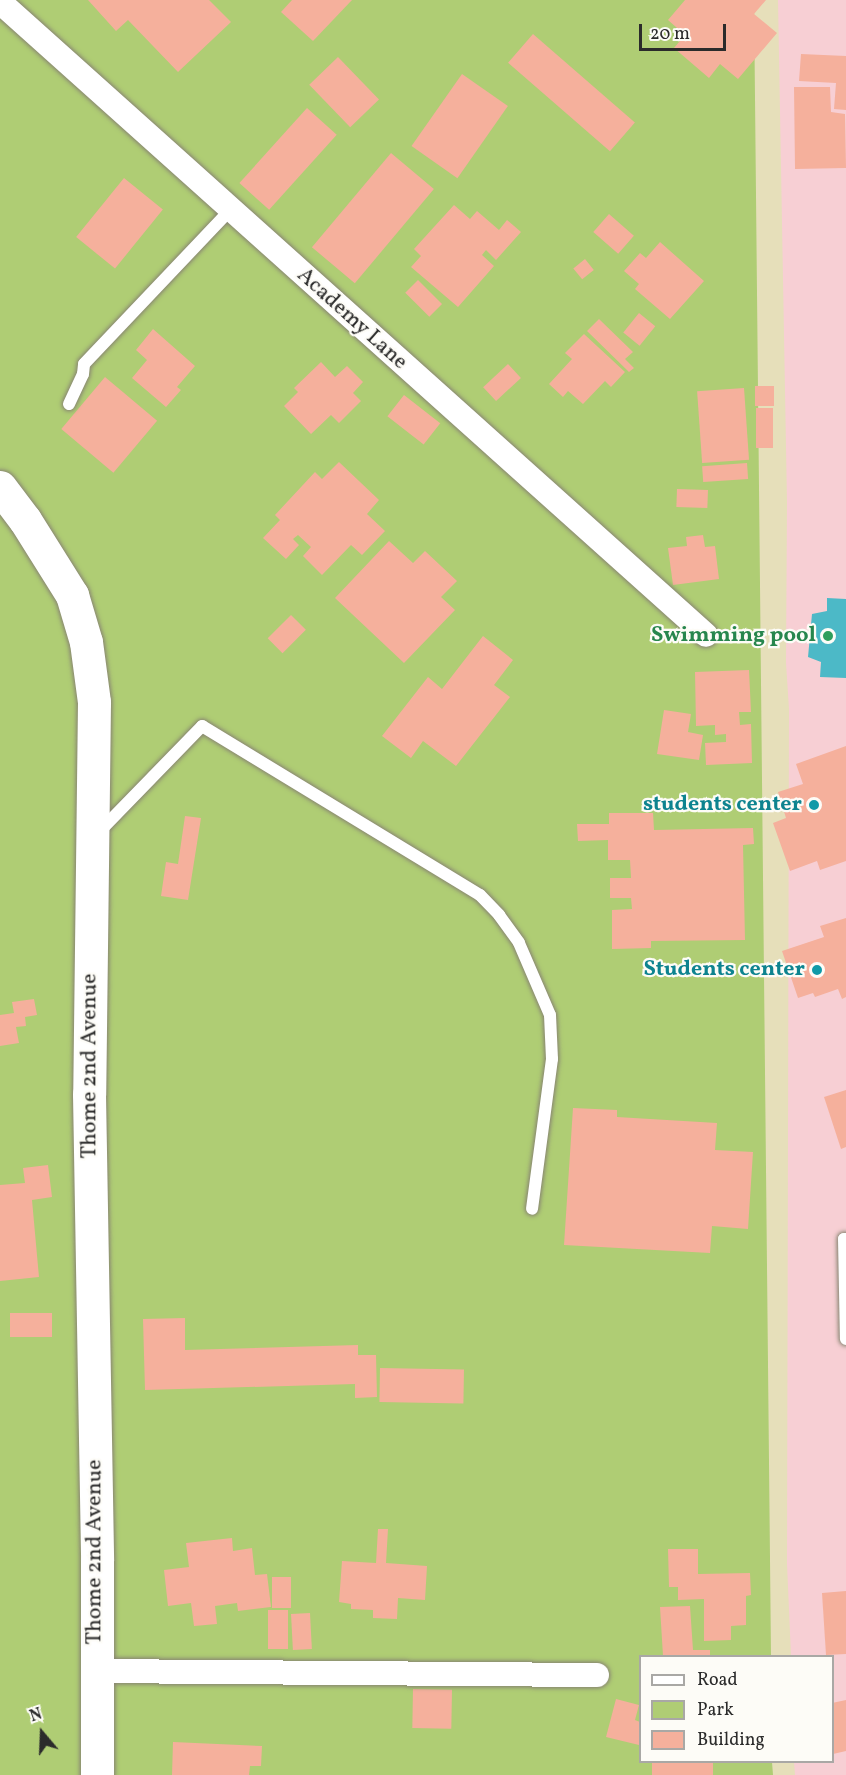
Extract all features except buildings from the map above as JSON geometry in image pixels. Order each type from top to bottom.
[{"type":"street","name":"Academy Lane","points":[[0,2],[705,635]]},
{"type":"street","name":"Thome 2nd Avenue","points":[[0,487],[64,581],[81,620],[94,702],[88,1094],[97,1560],[95,1671],[97,1775]]},
{"type":"street","name":"Thome 2nd Avenue","points":[[95,1671],[597,1675]]},
{"type":"lane","points":[[69,404],[83,374],[84,364],[230,210]]},
{"type":"lane","points":[[92,839],[202,726],[480,895],[499,915],[519,944],[550,1015],[552,1059],[532,1209]]},
{"type":"lane","points":[[846,1239],[844,1239],[846,1340]]},
{"type":"shaded area","points":[[778,0],[846,0],[846,1775],[795,1775],[794,1763],[834,1763],[834,1655],[791,1655],[787,1564],[789,709],[786,663],[787,502]]},
{"type":"green space","points":[[0,0],[754,0],[771,1655],[639,1655],[639,1763],[772,1763],[773,1775],[0,1775]]},
{"type":"water","name":"Swimming pool","points":[[827,598],[846,599],[846,678],[820,677],[821,662],[808,657],[812,614],[827,611]]},
{"type":"place","name":"Swimming pool","points":[[828,636]]},
{"type":"place","name":"students center","points":[[814,805]]},
{"type":"place","name":"Students center","points":[[817,970]]}]
